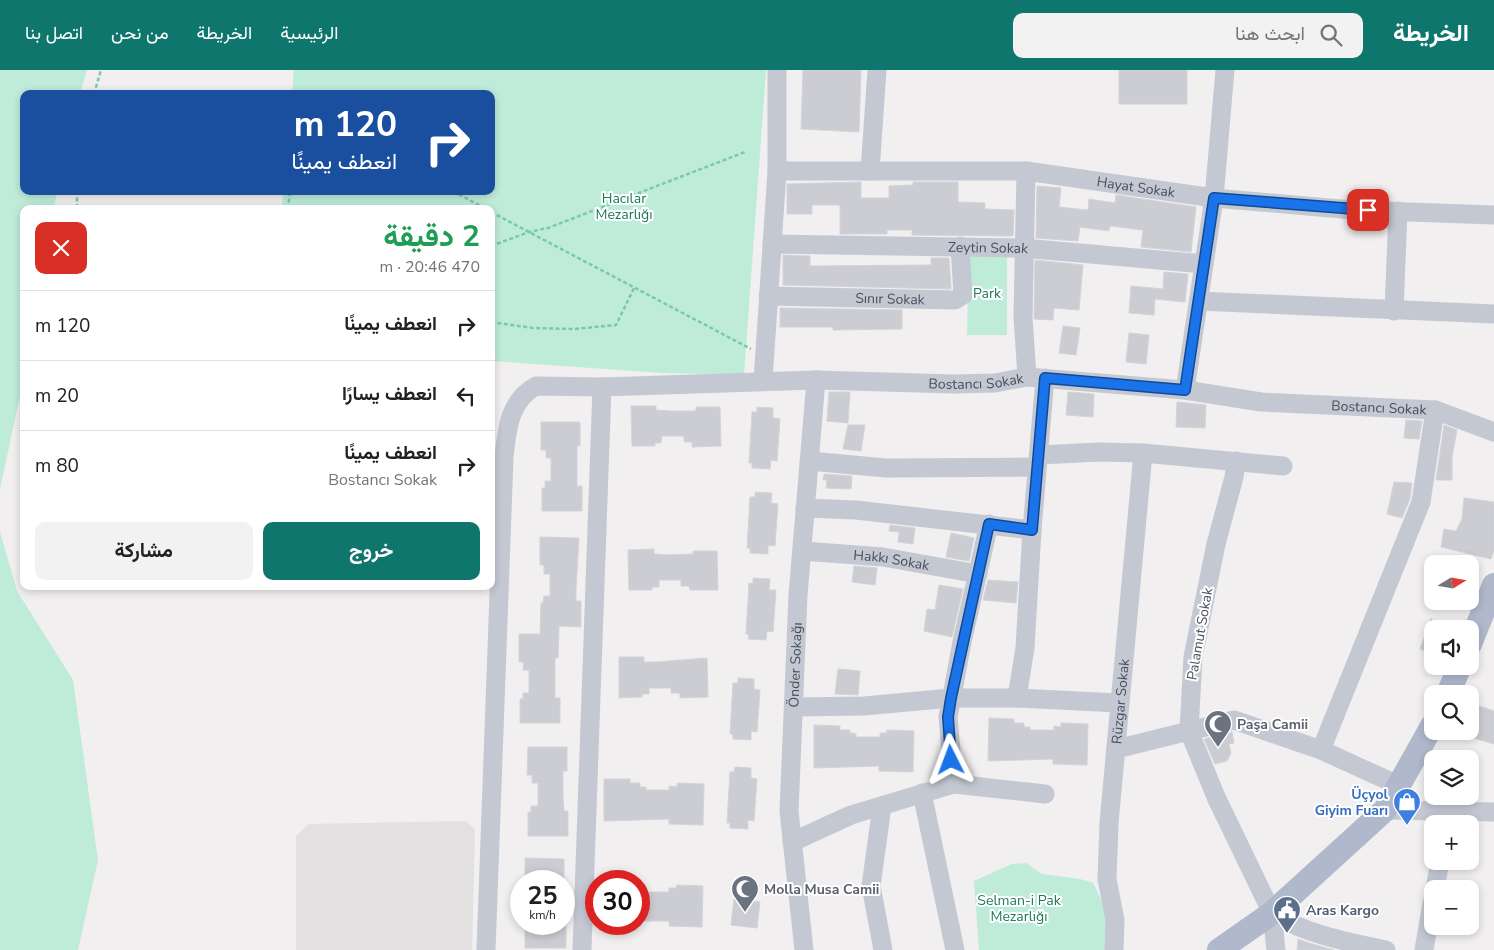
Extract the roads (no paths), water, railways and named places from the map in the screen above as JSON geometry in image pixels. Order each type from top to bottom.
[{"type":"main road","points":[[1479,622],[1494,585]]},
{"type":"main road","points":[[1219,950],[1272,913],[1385,810],[1424,740]]},
{"type":"street","points":[[763,381],[777,171],[777,70]]},
{"type":"street","points":[[870,171],[877,70]]},
{"type":"street","points":[[1185,390],[1214,198],[1224,70]]},
{"type":"street","name":"Hayat Sokak","points":[[777,171],[1026,171],[1214,198],[1398,212],[1494,215]]},
{"type":"street","points":[[1017,698],[1025,648],[1038,461],[1036,378],[1023,317],[1026,171]]},
{"type":"street","points":[[1394,311],[1398,212]]},
{"type":"street","name":"Zeytin Sokak","points":[[772,244],[1023,248],[1204,264]]},
{"type":"street","name":"Sınır Sokak","points":[[768,296],[955,300],[963,295],[960,246]]},
{"type":"street","points":[[1199,301],[1494,314]]},
{"type":"street","name":"Bostancı Sokak","points":[[486,950],[507,433],[514,407],[526,392],[536,386],[602,387],[816,380],[953,384],[995,383],[1036,378],[1185,390],[1261,402],[1435,410],[1494,432]]},
{"type":"street","name":"Önder Sokağı","points":[[804,950],[789,811],[798,594],[816,380]]},
{"type":"street","points":[[582,950],[602,387]]},
{"type":"street","points":[[1321,750],[1422,502],[1435,410]]},
{"type":"street","points":[[810,461],[886,468],[1038,461],[1098,452],[1143,453],[1283,466]]},
{"type":"street","name":"Rüzgar Sokak","points":[[1114,950],[1115,920],[1107,879],[1119,703],[1143,453]]},
{"type":"street","name":"Palamut Sokak","points":[[1236,461],[1234,477],[1216,544],[1193,657],[1189,731],[1216,797],[1272,913],[1276,950]]},
{"type":"street","points":[[806,508],[856,510],[1032,530]]},
{"type":"street","points":[[954,784],[948,717],[962,642],[989,524]]},
{"type":"street","name":"Hakkı Sokak","points":[[803,551],[882,558],[978,574]]},
{"type":"street","points":[[794,707],[864,706],[951,698],[1017,698],[1119,703]]},
{"type":"street","points":[[1116,749],[1234,720],[1321,750],[1398,785]]},
{"type":"street","points":[[792,842],[851,815],[954,784],[1044,794]]},
{"type":"street","points":[[922,793],[955,950]]},
{"type":"street","points":[[882,806],[871,886],[883,950]]},
{"type":"street","points":[[1385,810],[1424,815]]},
{"type":"street","points":[[1471,815],[1494,812]]},
{"type":"street","points":[[1272,913],[1290,924],[1346,946],[1386,950]]},
{"type":"street","points":[[1424,950],[1426,935]]},
{"type":"place","name":"Paşa Camii","points":[[1218,748]]},
{"type":"place","name":"Üçyol Giyim Fuarı","points":[[1407,826]]},
{"type":"place","name":"Molla Musa Camii","points":[[745,913]]},
{"type":"place","name":"Aras Kargo","points":[[1287,934]]},
{"type":"park label","name":"Hacılar Mezarlığı","points":[[624,206]]},
{"type":"park label","name":"Park","points":[[987,293]]},
{"type":"park label","name":"Selman-i Pak Mezarlığı","points":[[1019,908]]}]
